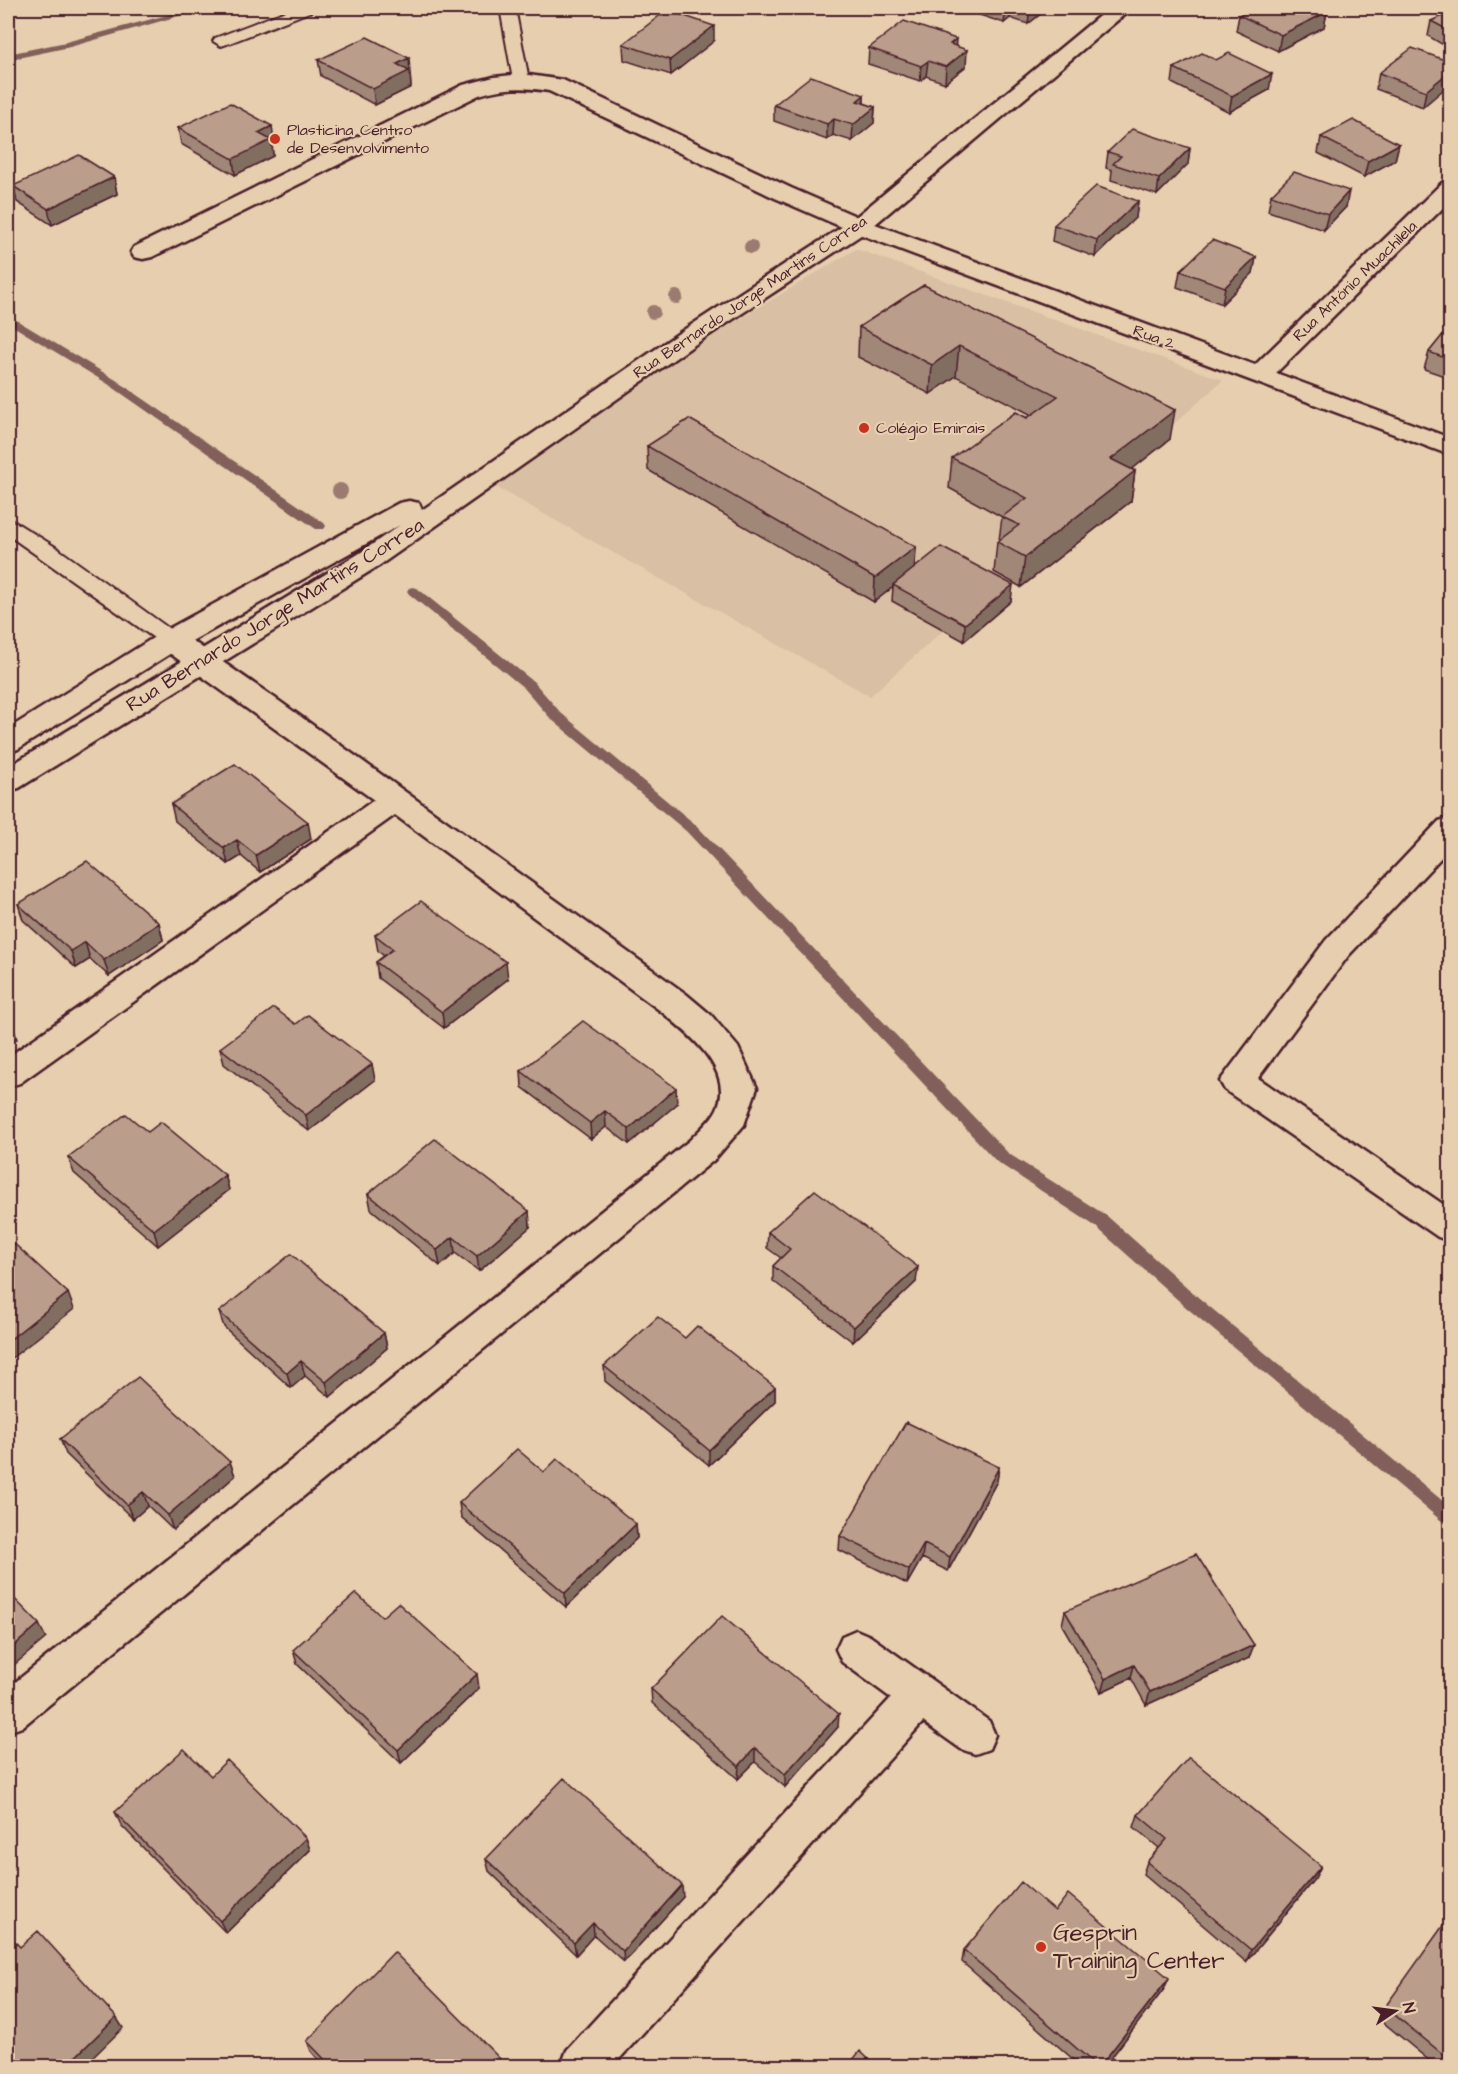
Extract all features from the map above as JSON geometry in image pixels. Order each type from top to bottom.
[{"type":"street","name":"Rua Bernardo Jorge Martins Correa","points":[[8,781],[370,560],[688,338],[859,226],[1121,8]]},
{"type":"street","name":"Rua 2","points":[[143,252],[471,90],[499,81],[520,80],[555,84],[783,193],[859,226],[1450,447]]},
{"type":"street","name":"Rua António Muachilela","points":[[1259,375],[1450,188]]},
{"type":"street","name":"Rua Bernardo Jorge Martins Correa","points":[[8,742],[171,640],[446,488],[538,441]]},
{"type":"street","points":[[8,1713],[702,1150],[732,1116],[740,1088],[726,1056],[699,1024],[674,1003],[269,708],[171,640]]},
{"type":"street","points":[[8,1074],[394,801]]},
{"type":"street","points":[[1450,829],[1337,948],[1237,1082],[1450,1227]]},
{"type":"street","points":[[856,1649],[975,1735]]},
{"type":"street","points":[[583,2067],[920,1696]]},
{"type":"lane","points":[[221,41],[307,8]]},
{"type":"lane","points":[[507,8],[520,80]]},
{"type":"lane","points":[[8,526],[50,553],[171,640]]},
{"type":"shaded area","name":"Colégio Emirais","points":[[856,249],[1223,380],[870,696],[478,477]]},
{"type":"building","points":[[1254,8],[1318,8],[1327,12],[1281,35],[1239,15]]},
{"type":"building","points":[[667,10],[714,26],[670,60],[623,44]]},
{"type":"building","points":[[1450,13],[1450,31],[1431,21]]},
{"type":"building","points":[[904,21],[956,39],[950,44],[967,50],[946,67],[928,61],[921,66],[869,48]]},
{"type":"building","points":[[367,37],[409,58],[397,64],[409,71],[373,89],[318,60]]},
{"type":"building","points":[[1412,48],[1450,62],[1450,71],[1426,91],[1379,73]]},
{"type":"building","points":[[1202,53],[1216,60],[1229,53],[1272,74],[1232,96],[1174,68]]},
{"type":"building","points":[[811,76],[864,95],[857,101],[875,107],[853,125],[834,119],[827,124],[774,105]]},
{"type":"building","points":[[230,103],[272,126],[258,133],[271,140],[233,159],[178,128]]},
{"type":"building","points":[[1353,120],[1399,144],[1368,161],[1321,137]]},
{"type":"building","points":[[1132,129],[1190,148],[1159,179],[1113,164],[1121,156],[1108,152]]},
{"type":"building","points":[[79,155],[114,177],[48,209],[13,186]]},
{"type":"building","points":[[1294,172],[1349,191],[1328,214],[1271,195]]},
{"type":"building","points":[[1096,186],[1138,201],[1097,240],[1054,225]]},
{"type":"building","points":[[1212,240],[1256,257],[1225,287],[1180,271]]},
{"type":"building","points":[[924,285],[1175,410],[1111,459],[1135,471],[1025,557],[997,542],[1019,525],[1002,517],[1027,498],[952,458],[1016,412],[1027,418],[1058,396],[959,346],[932,365],[859,327]]},
{"type":"building","points":[[1450,326],[1450,360],[1429,352]]},
{"type":"building","points":[[689,419],[916,547],[875,578],[647,446]]},
{"type":"building","points":[[941,547],[1013,585],[965,624],[893,585]]},
{"type":"building","points":[[235,764],[308,822],[256,855],[237,840],[224,848],[171,804]]},
{"type":"building","points":[[87,861],[159,923],[104,960],[85,942],[71,951],[18,904]]},
{"type":"building","points":[[421,901],[506,962],[442,1012],[376,962],[393,949],[375,935]]},
{"type":"building","points":[[274,1008],[296,1024],[308,1015],[372,1064],[306,1115],[220,1048]]},
{"type":"building","points":[[583,1021],[676,1088],[629,1129],[605,1111],[590,1123],[521,1071]]},
{"type":"building","points":[[126,1114],[148,1132],[161,1122],[225,1175],[154,1230],[68,1157]]},
{"type":"building","points":[[435,1139],[529,1211],[477,1256],[453,1237],[437,1250],[368,1194]]},
{"type":"building","points":[[815,1190],[918,1267],[854,1327],[773,1266],[790,1249],[768,1232]]},
{"type":"building","points":[[8,1238],[68,1293],[8,1341]]},
{"type":"building","points":[[291,1254],[384,1333],[326,1382],[301,1361],[287,1373],[219,1312]]},
{"type":"building","points":[[658,1317],[685,1338],[697,1326],[775,1387],[709,1450],[604,1366]]},
{"type":"building","points":[[138,1377],[230,1462],[168,1515],[143,1492],[127,1505],[60,1439]]},
{"type":"building","points":[[906,1422],[999,1467],[950,1557],[924,1544],[909,1570],[840,1536]]},
{"type":"building","points":[[517,1449],[544,1472],[557,1459],[636,1524],[565,1593],[459,1503]]},
{"type":"building","points":[[1196,1554],[1254,1645],[1150,1692],[1134,1665],[1105,1679],[1065,1611]]},
{"type":"building","points":[[8,1592],[39,1624],[8,1651]]},
{"type":"building","points":[[356,1593],[382,1617],[398,1603],[477,1674],[398,1750],[293,1650]]},
{"type":"building","points":[[722,1616],[839,1714],[785,1774],[755,1748],[739,1766],[651,1689]]},
{"type":"building","points":[[184,1749],[211,1776],[227,1760],[306,1838],[220,1921],[115,1812]]},
{"type":"building","points":[[1189,1757],[1321,1866],[1251,1950],[1147,1862],[1167,1839],[1138,1815]]},
{"type":"building","points":[[564,1778],[682,1885],[623,1951],[593,1923],[574,1943],[486,1859]]},
{"type":"building","points":[[1021,1882],[1055,1911],[1068,1894],[1169,1978],[1099,2067],[964,1950]]},
{"type":"building","points":[[1447,1920],[1450,1923],[1450,2060],[1385,2007]]},
{"type":"building","points":[[38,1931],[116,2017],[65,2067],[8,2067],[8,1934],[20,1947]]},
{"type":"building","points":[[394,1952],[508,2067],[332,2067],[307,2041]]},
{"type":"building","points":[[860,2051],[877,2067],[847,2067]]},
{"type":"waterway","points":[[8,57],[67,45],[202,8]]},
{"type":"waterway","points":[[8,318],[112,382],[320,526]]},
{"type":"waterway","points":[[413,591],[529,685],[556,716],[691,828],[1003,1158],[1101,1221],[1193,1303],[1450,1517]]},
{"type":"place","name":"Plasticina Centro de Desenvolvimento","points":[[275,139]]},
{"type":"place","name":"Colégio Emirais","points":[[864,428]]},
{"type":"place","name":"Gesprin Training Center","points":[[1041,1947]]}]
